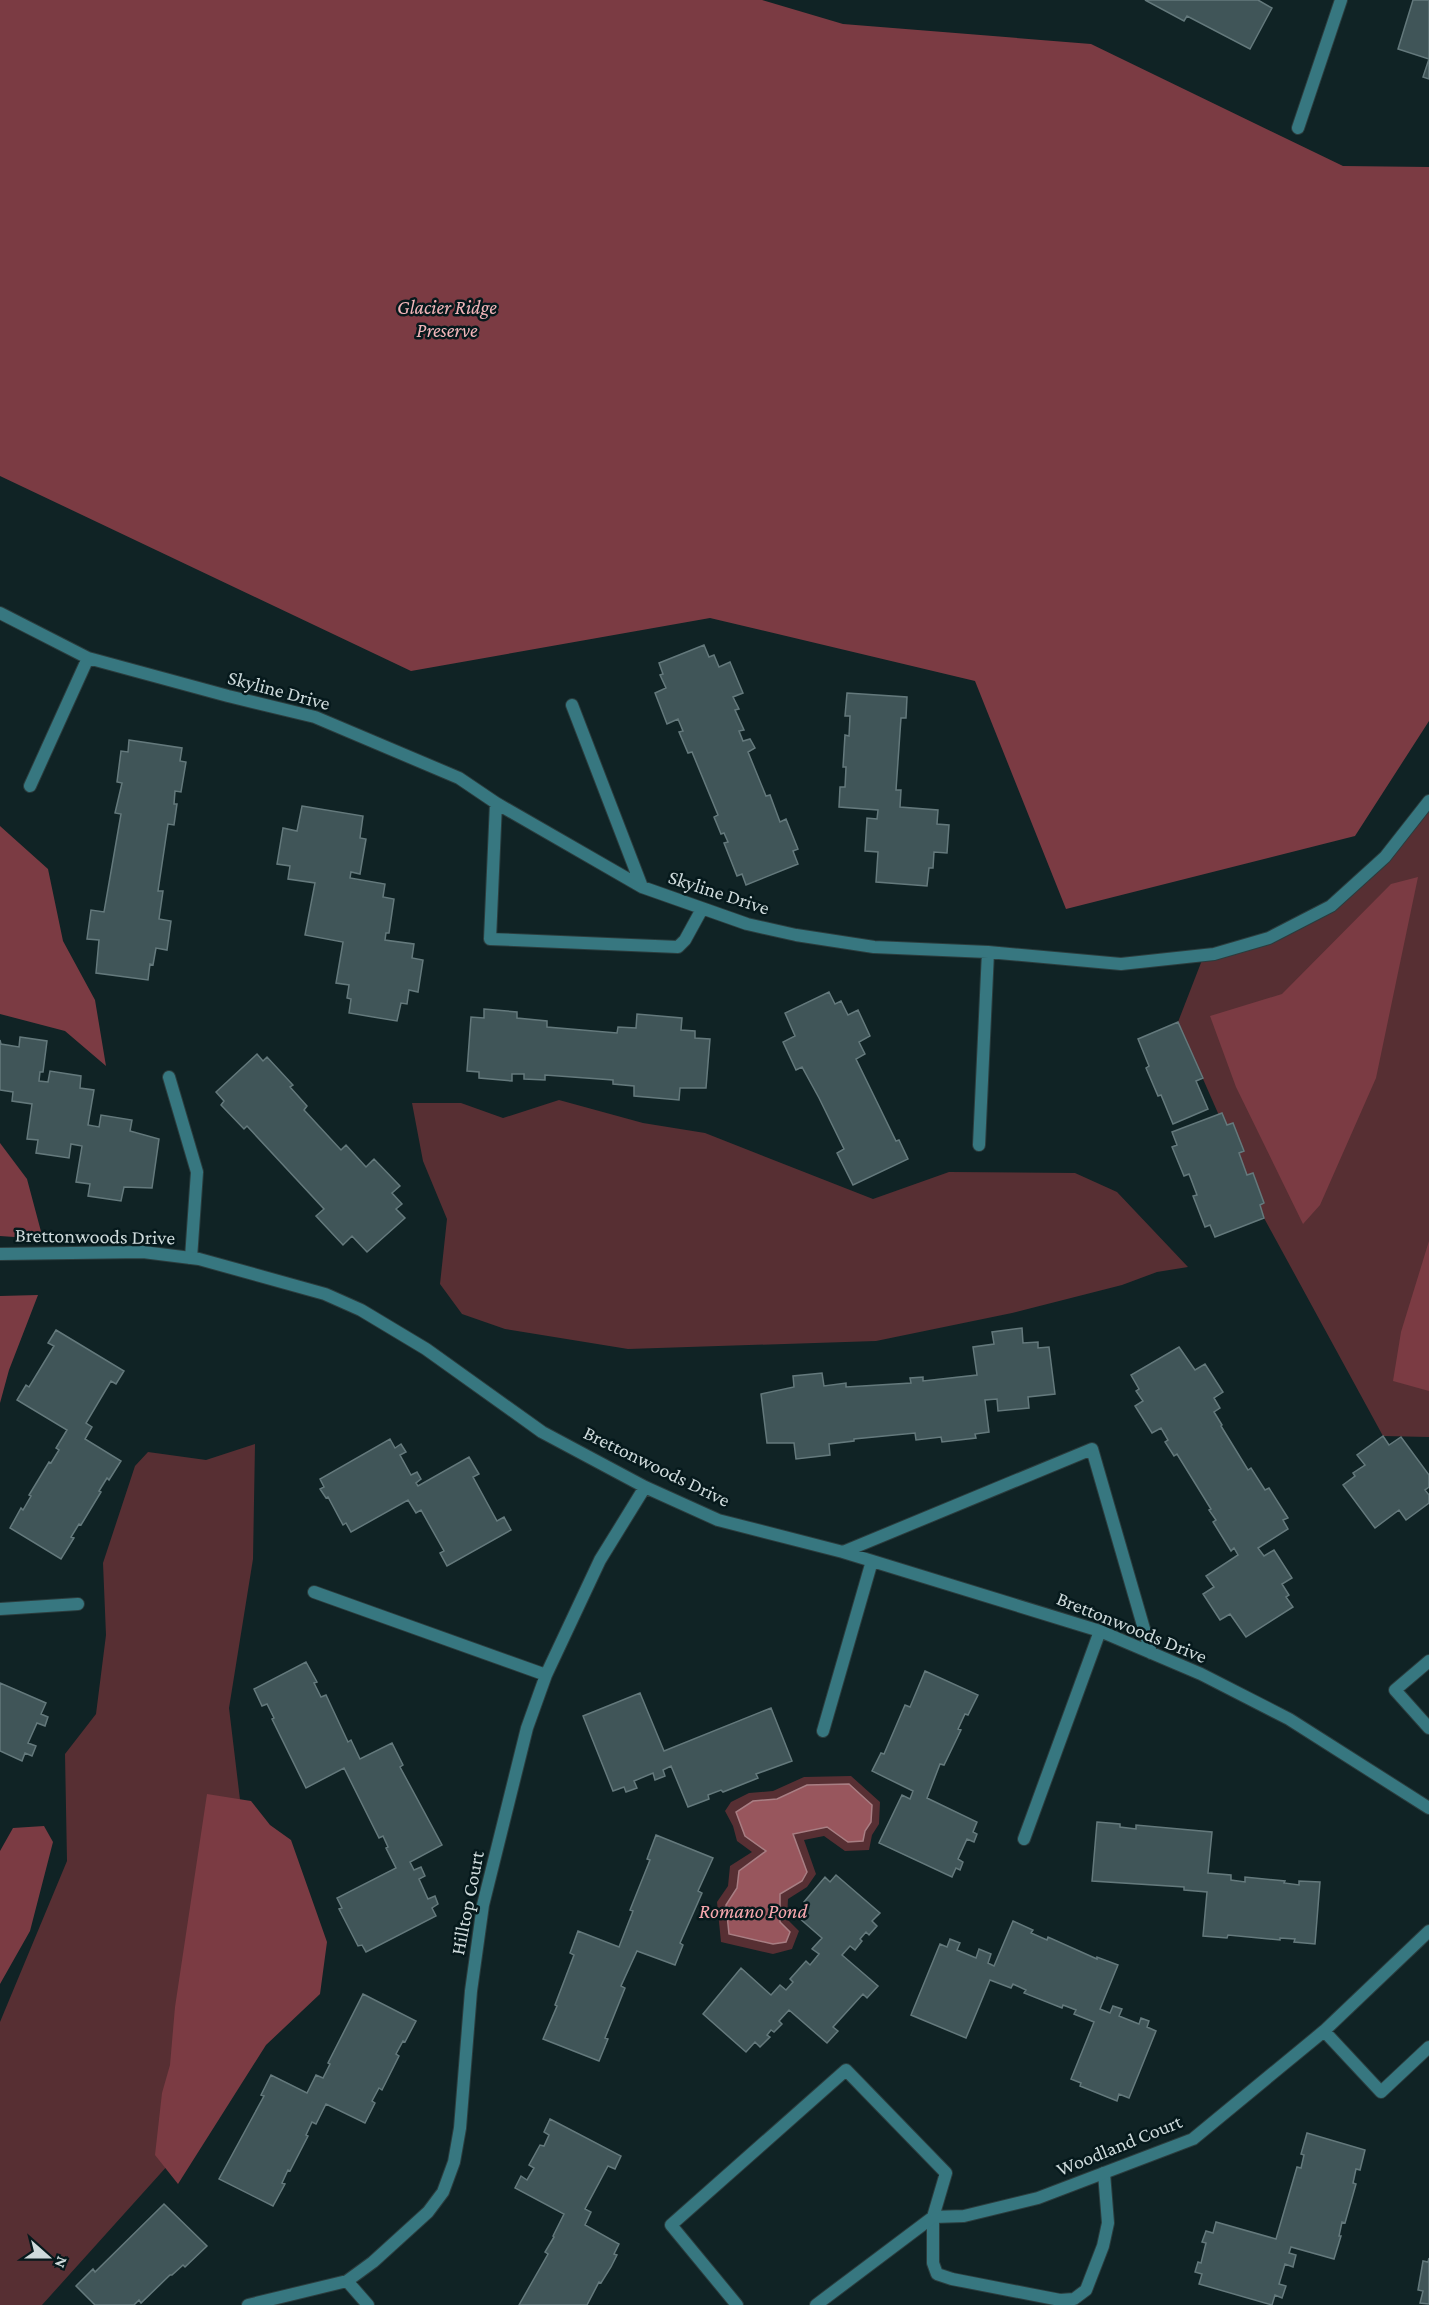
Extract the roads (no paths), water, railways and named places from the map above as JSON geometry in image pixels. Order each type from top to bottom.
[{"type":"street","points":[[1298,128],[1341,0]]},
{"type":"street","name":"Skyline Drive","points":[[0,613],[88,658],[315,717],[459,778],[496,803],[642,887],[747,924],[786,933],[874,947],[988,952],[1121,964],[1214,954],[1269,938],[1331,906],[1385,857],[1429,801]]},
{"type":"street","points":[[30,786],[88,658]]},
{"type":"street","points":[[573,705],[642,887]]},
{"type":"street","points":[[496,803],[490,939],[678,947],[685,940],[702,909]]},
{"type":"street","points":[[979,1145],[988,952]]},
{"type":"street","points":[[169,1077],[197,1172],[191,1258]]},
{"type":"street","name":"Brettonwoods Drive","points":[[0,1254],[143,1252],[191,1258],[325,1294],[361,1310],[426,1349],[542,1432],[645,1487],[717,1520],[843,1552],[1100,1631],[1201,1674],[1289,1719],[1429,1808]]},
{"type":"street","points":[[843,1552],[1092,1449],[1151,1653]]},
{"type":"street","name":"Hilltop Court","points":[[347,2281],[373,2262],[428,2212],[443,2192],[454,2162],[460,2128],[471,1991],[483,1905],[527,1728],[546,1676],[600,1560],[645,1487]]},
{"type":"street","points":[[823,1731],[872,1561]]},
{"type":"street","points":[[314,1592],[546,1676]]},
{"type":"street","points":[[0,1609],[78,1604]]},
{"type":"street","points":[[1024,1839],[1100,1631]]},
{"type":"street","points":[[1429,1661],[1395,1690],[1429,1728]]},
{"type":"street","name":"Woodland Court","points":[[933,2217],[964,2216],[1038,2198],[1193,2139],[1324,2031],[1428,1936]]},
{"type":"street","points":[[1324,2031],[1381,2092],[1429,2047]]},
{"type":"street","points":[[737,2305],[671,2225],[846,2070],[946,2173],[933,2217],[933,2263],[938,2274],[952,2279],[1060,2300],[1074,2299],[1086,2289],[1103,2246],[1107,2223],[1104,2173]]},
{"type":"street","points":[[816,2305],[933,2217]]},
{"type":"street","points":[[248,2305],[347,2281],[368,2305]]},
{"type":"water","name":"Romano Pond","points":[[849,1784],[872,1805],[871,1822],[865,1831],[863,1841],[848,1842],[827,1827],[793,1834],[807,1872],[802,1881],[780,1894],[780,1922],[790,1932],[786,1942],[773,1944],[729,1934],[726,1905],[737,1888],[739,1871],[766,1851],[745,1836],[736,1812],[753,1801],[777,1799],[807,1785]]},
{"type":"park label","name":"Glacier Ridge Preserve","points":[[447,318]]}]
